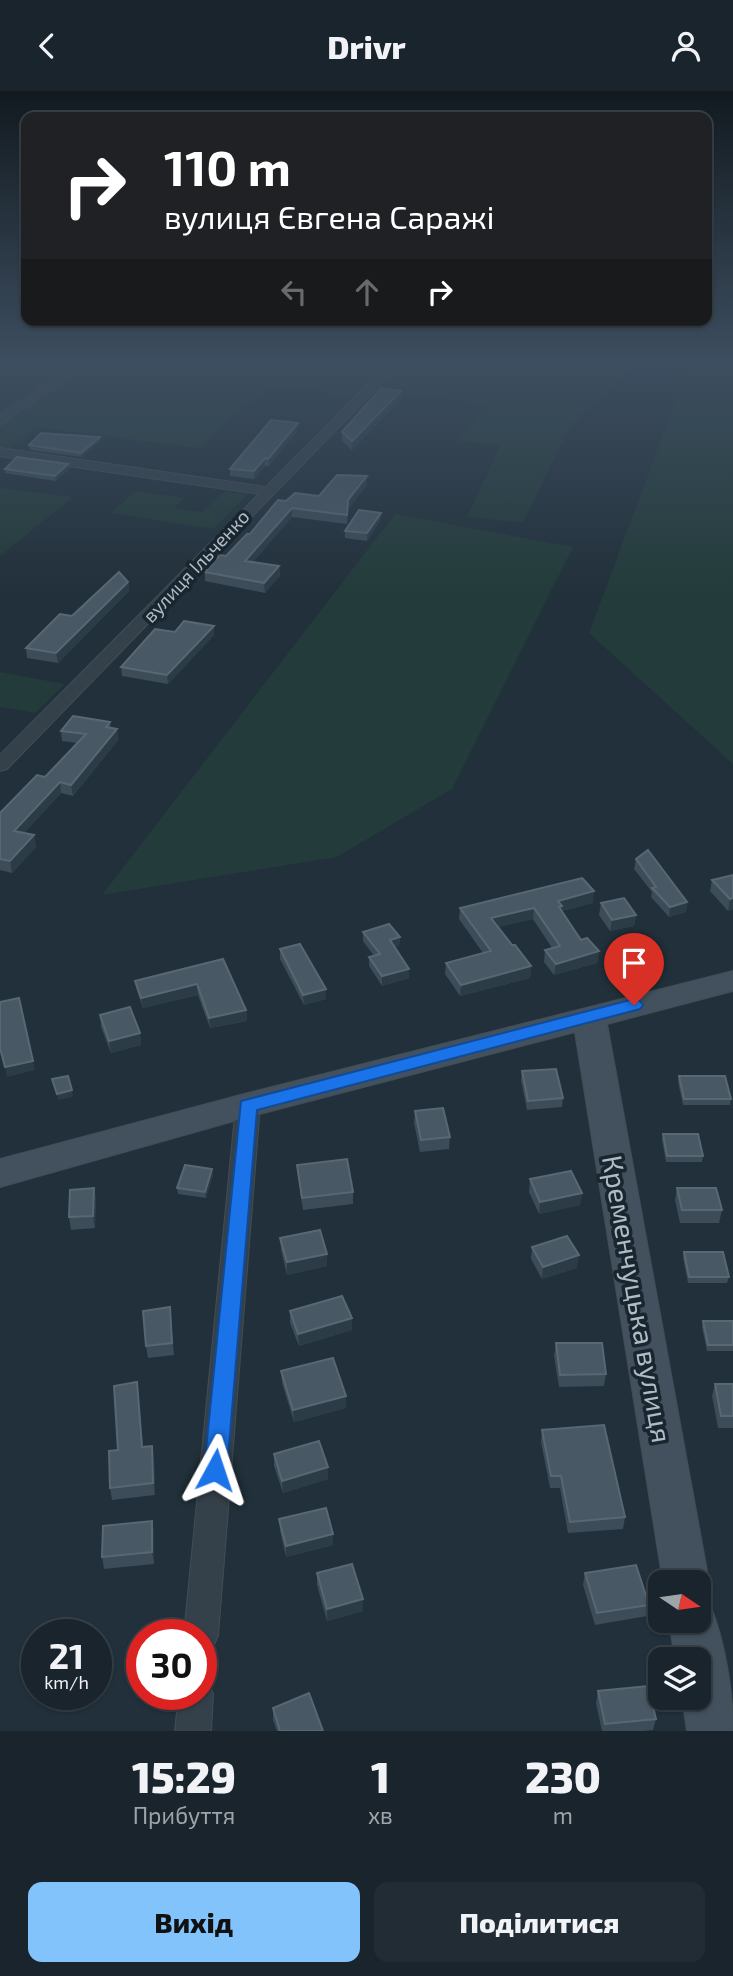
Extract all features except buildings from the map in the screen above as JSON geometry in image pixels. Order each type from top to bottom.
[{"type":"main road","points":[[0,1173],[248,1105],[733,981]]},
{"type":"main road","name":"Кременчуцька вулиця","points":[[589,1016],[684,1570]]},
{"type":"main road","points":[[694,1633],[712,1731]]},
{"type":"street","name":"вулиця Ільченко","points":[[0,765],[162,603],[316,442]]},
{"type":"street","points":[[0,451],[266,491]]},
{"type":"street","points":[[202,1619],[248,1105]]},
{"type":"street","points":[[193,1731],[195,1710]]},
{"type":"green space","points":[[0,442],[19,442],[5,451],[0,450]]},
{"type":"green space","points":[[148,442],[207,442],[200,448]]},
{"type":"green space","points":[[466,442],[562,442],[523,523],[467,517],[500,446]]},
{"type":"green space","points":[[660,442],[733,442],[733,764],[589,633]]},
{"type":"green space","points":[[0,488],[73,497],[0,556]]},
{"type":"green space","points":[[136,491],[184,498],[174,508],[202,512],[225,491],[248,494],[213,529],[111,513]]},
{"type":"green space","points":[[395,514],[573,547],[452,789],[337,857],[102,895]]},
{"type":"green space","points":[[0,672],[65,684],[35,713],[0,707]]},
{"type":"route","points":[[215,1470],[248,1105],[634,1005]]}]
